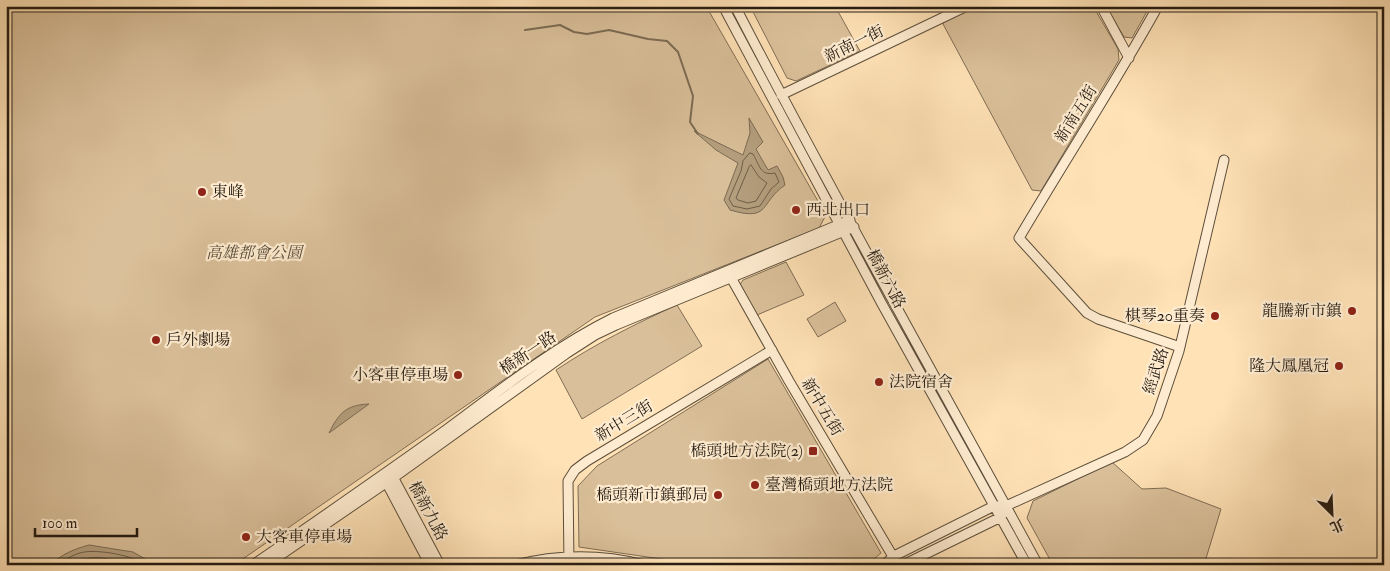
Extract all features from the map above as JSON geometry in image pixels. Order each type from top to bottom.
[{"type":"street","name":"橋新六路","points":[[723,6],[882,304],[1027,565]]},
{"type":"street","name":"橋新六路","points":[[735,6],[781,96],[1038,565]]},
{"type":"street","name":"新南一街","points":[[781,96],[967,6]]},
{"type":"street","points":[[1100,6],[1129,58]]},
{"type":"street","name":"新南五街","points":[[1158,6],[1129,58],[1058,171],[1019,238],[1087,313],[1098,319],[1180,347]]},
{"type":"street","name":"經武路","points":[[884,565],[896,561],[994,506],[1006,506],[1116,456],[1143,440],[1158,416],[1180,347],[1224,160]]},
{"type":"street","name":"橋新一路","points":[[266,565],[388,477],[508,385],[591,329],[613,318],[729,274],[852,224]]},
{"type":"street","name":"新中五街","points":[[729,274],[896,561]]},
{"type":"street","name":"新中三街","points":[[569,560],[568,481],[575,470],[586,460],[772,350]]},
{"type":"street","name":"橋新一路","points":[[253,565],[388,477]]},
{"type":"street","name":"橋新九路","points":[[388,477],[430,565]]},
{"type":"street","name":"橋新九路","points":[[388,477],[440,565]]},
{"type":"street","points":[[903,565],[1001,517],[1006,506]]},
{"type":"street","points":[[515,565],[602,558],[645,565]]},
{"type":"street","points":[[559,565],[569,560],[590,565]]},
{"type":"green space","name":"高雄都會公園","points":[[6,6],[706,6],[826,215],[819,228],[595,317],[234,565],[6,565]]},
{"type":"green space","points":[[750,6],[835,6],[860,51],[796,81],[787,78]]},
{"type":"green space","points":[[973,6],[1093,6],[1118,49],[1119,60],[1041,191],[1032,190],[943,24],[944,20]]},
{"type":"green space","points":[[1106,6],[1150,6],[1132,38],[1124,37]]},
{"type":"green space","points":[[786,262],[804,295],[757,315],[739,286],[743,280]]},
{"type":"green space","points":[[835,302],[846,321],[818,337],[807,319]]},
{"type":"green space","points":[[677,305],[702,346],[582,419],[556,370],[615,335]]},
{"type":"green space","points":[[768,359],[881,553],[867,565],[679,565],[668,560],[579,547],[578,486],[597,466]]},
{"type":"green space","points":[[1112,462],[1142,489],[1166,488],[1221,509],[1204,565],[1053,565],[1027,518],[1033,501]]},
{"type":"water","points":[[749,118],[763,142],[756,149],[768,170],[777,166],[785,185],[763,209],[752,214],[730,210],[724,200],[738,163],[716,150],[694,131],[743,155],[750,133]]},
{"type":"water","points":[[369,404],[329,433],[336,420],[344,411],[354,406]]},
{"type":"water","points":[[89,545],[133,552],[152,563],[151,565],[50,565],[68,552]]},
{"type":"waterway","points":[[525,30],[560,25],[574,32],[587,34],[609,30],[648,39],[667,41],[678,52],[693,96],[690,122],[698,134]]},
{"type":"place","name":"東峰","points":[[202,192]]},
{"type":"place","name":"西北出口","points":[[796,210]]},
{"type":"place","name":"龍騰新市鎮","points":[[1352,311]]},
{"type":"place","name":"棋琴20重奏","points":[[1215,316]]},
{"type":"place","name":"戶外劇場","points":[[156,340]]},
{"type":"place","name":"隆大鳳凰冠","points":[[1339,366]]},
{"type":"place","name":"小客車停車場","points":[[458,375]]},
{"type":"place","name":"法院宿舍","points":[[879,382]]},
{"type":"place","name":"橋頭地方法院(2)","points":[[813,451]]},
{"type":"place","name":"臺灣橋頭地方法院","points":[[755,485]]},
{"type":"place","name":"橋頭新市鎮郵局","points":[[718,495]]},
{"type":"place","name":"大客車停車場","points":[[246,537]]}]
